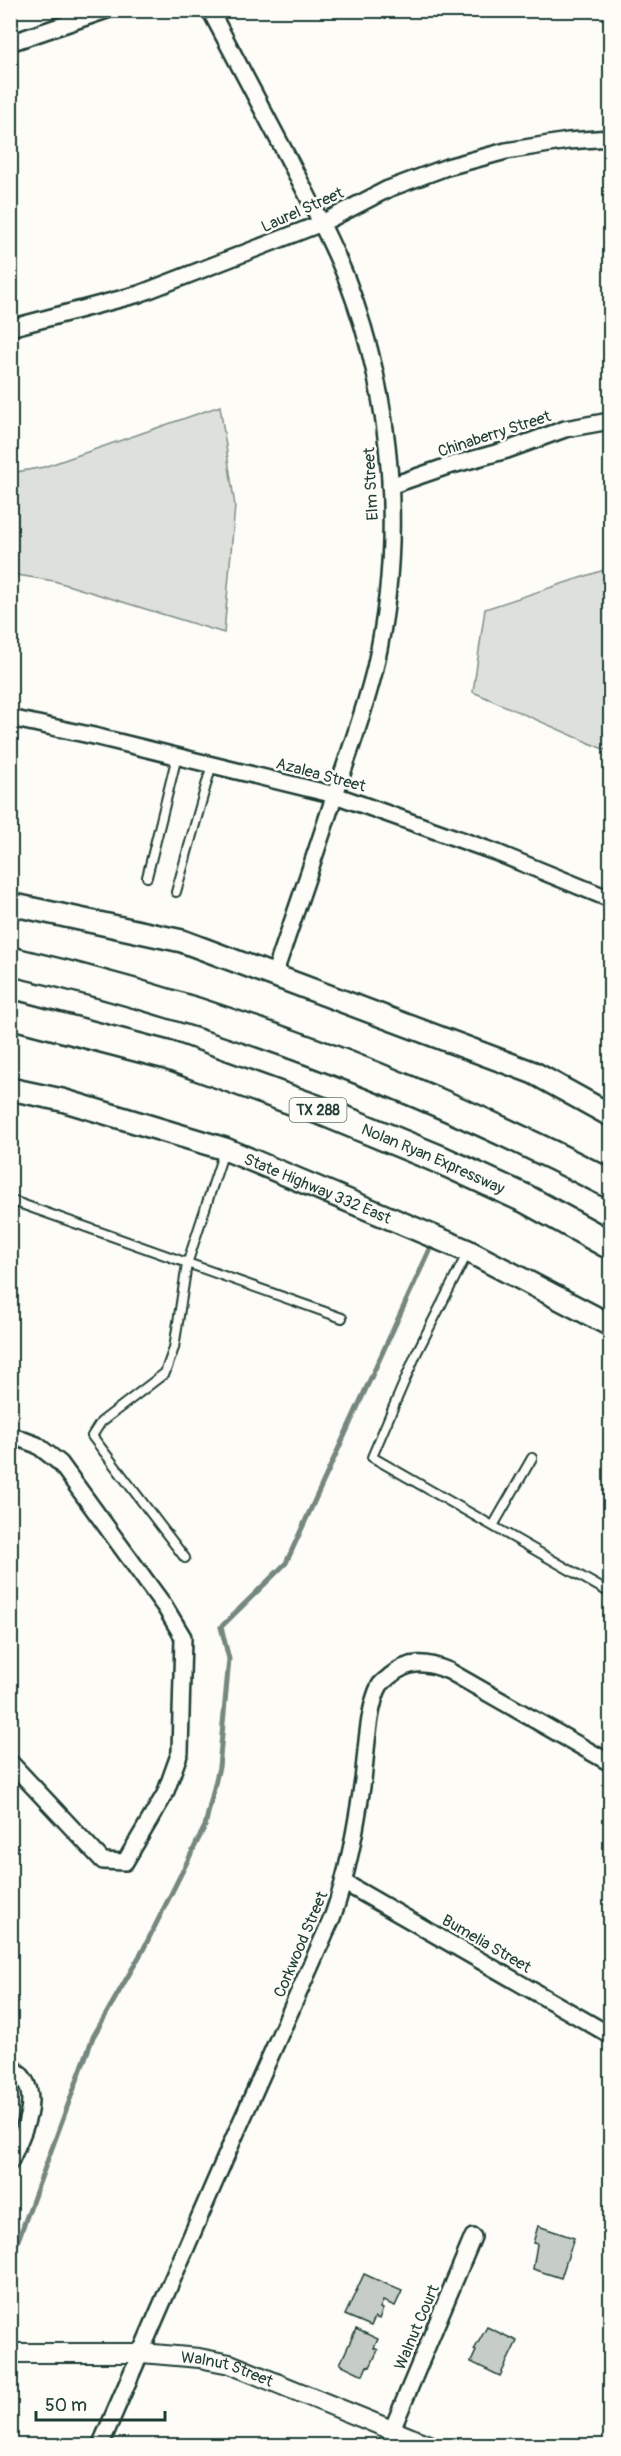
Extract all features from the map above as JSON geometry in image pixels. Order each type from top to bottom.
[{"type":"highway","points":[[10,961],[152,997],[214,1016],[336,1061],[462,1112],[610,1184]]},
{"type":"highway","name":"Nolan Ryan Expressway","points":[[10,1014],[167,1055],[327,1113],[526,1198],[610,1245]]},
{"type":"main road","points":[[10,904],[182,940],[534,1073],[610,1115]]},
{"type":"main road","name":"State Highway 332 East","points":[[10,1089],[62,1100],[225,1149],[468,1251],[610,1325]]},
{"type":"street","points":[[10,43],[107,10]]},
{"type":"street","name":"Elm Street","points":[[210,10],[322,223],[348,284],[367,342],[385,433],[390,486],[390,557],[384,619],[372,680],[274,975]]},
{"type":"street","name":"Laurel Street","points":[[10,328],[138,294],[322,223],[388,189],[466,162],[537,146],[610,138]]},
{"type":"street","name":"Chinaberry Street","points":[[390,486],[445,467],[507,450],[565,429],[610,421]]},
{"type":"street","name":"Azalea Street","points":[[10,718],[212,764],[335,795],[495,852],[610,899]]},
{"type":"street","points":[[10,1762],[103,1861],[125,1862],[165,1794],[180,1752],[183,1691],[183,1638],[165,1607],[60,1463],[37,1444],[11,1438]]},
{"type":"street","name":"Corkwood Street","points":[[100,2445],[332,1918],[345,1883],[360,1802],[373,1708],[380,1685],[395,1671],[414,1662],[433,1664],[610,1763]]},
{"type":"street","name":"Bumelia Street","points":[[345,1883],[610,2035]]},
{"type":"street","points":[[10,2065],[25,2079],[31,2102],[23,2131],[10,2162]]},
{"type":"street","name":"Walnut Court","points":[[392,2430],[473,2237]]},
{"type":"street","name":"Walnut Street","points":[[10,2353],[142,2353],[199,2358],[230,2364],[431,2445]]},
{"type":"lane","points":[[147,877],[177,756]]},
{"type":"lane","points":[[176,892],[212,764]]},
{"type":"lane","points":[[185,1558],[92,1436],[101,1422],[165,1373],[174,1348],[187,1264],[225,1149]]},
{"type":"lane","points":[[10,1200],[342,1318]]},
{"type":"lane","points":[[468,1251],[417,1352],[372,1457],[610,1593]]},
{"type":"lane","points":[[493,1526],[532,1458]]},
{"type":"shaded area","points":[[220,406],[235,506],[224,633],[54,581],[11,574],[11,473],[44,467]]},
{"type":"shaded area","points":[[610,568],[610,752],[473,692],[485,609]]},
{"type":"building","points":[[538,2226],[574,2238],[561,2278],[533,2269],[537,2244],[533,2243]]},
{"type":"building","points":[[364,2274],[402,2291],[395,2306],[383,2301],[379,2319],[375,2317],[371,2326],[345,2315]]},
{"type":"building","points":[[487,2327],[517,2341],[500,2376],[471,2362],[476,2351],[474,2350]]},
{"type":"building","points":[[356,2329],[378,2339],[374,2348],[378,2350],[370,2367],[367,2366],[363,2375],[340,2364]]},
{"type":"waterway","points":[[10,2262],[93,2037],[143,1950],[205,1826],[219,1767],[229,1659],[221,1627],[286,1563],[430,1249]]}]
